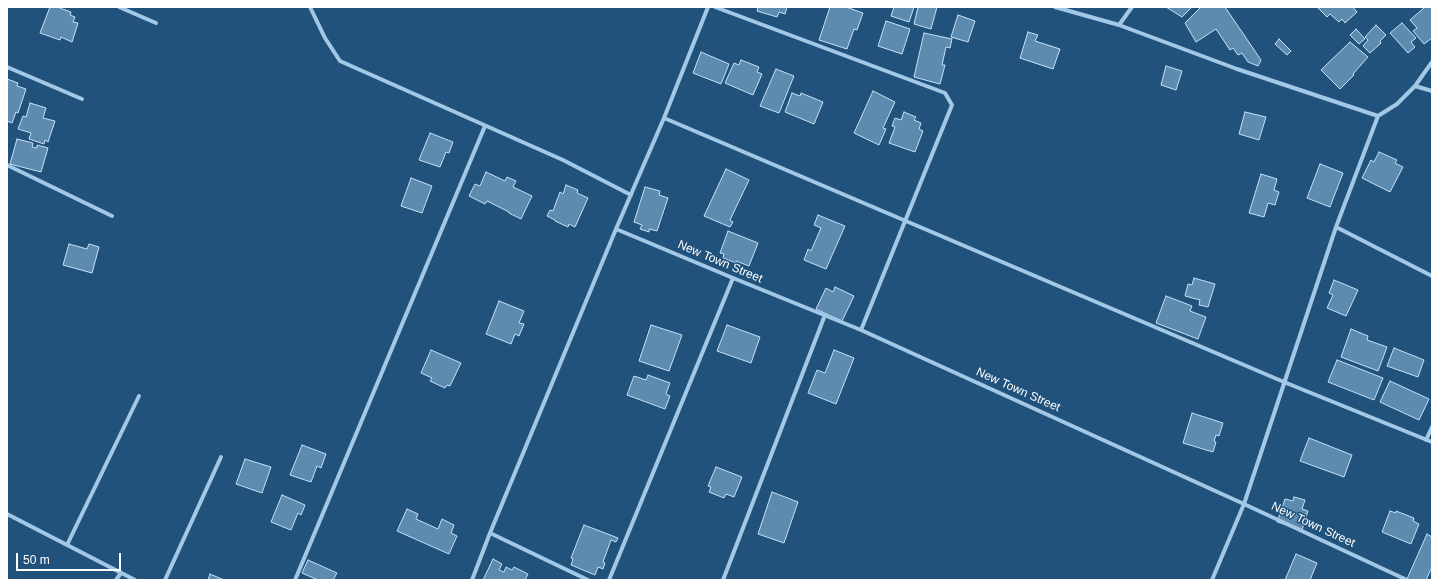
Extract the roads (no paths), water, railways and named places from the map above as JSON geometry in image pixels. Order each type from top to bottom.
[{"type":"street","points":[[119,7],[156,23]]},
{"type":"street","points":[[310,7],[325,38],[340,60],[484,126],[563,160],[631,195]]},
{"type":"street","points":[[472,580],[616,229],[664,118],[708,7]]},
{"type":"street","points":[[715,7],[945,93],[952,105],[861,330]]},
{"type":"street","points":[[1055,7],[1119,25],[1237,69],[1378,116]]},
{"type":"street","points":[[1119,25],[1132,7]]},
{"type":"street","points":[[1212,580],[1244,504],[1336,226],[1378,116],[1397,104],[1416,86],[1432,62]]},
{"type":"street","points":[[7,67],[82,99]]},
{"type":"street","points":[[1416,86],[1432,91]]},
{"type":"street","points":[[664,118],[1284,382],[1432,442]]},
{"type":"street","points":[[295,580],[484,126]]},
{"type":"street","points":[[7,165],[112,216]]},
{"type":"street","points":[[1336,226],[1432,276]]},
{"type":"street","name":"New Town Street","points":[[616,229],[861,330],[1244,504],[1407,580]]},
{"type":"street","points":[[609,580],[733,278]]},
{"type":"street","points":[[723,580],[825,315]]},
{"type":"street","points":[[66,545],[139,396]]},
{"type":"street","points":[[1426,440],[1432,427]]},
{"type":"street","points":[[165,580],[221,457]]},
{"type":"street","points":[[7,514],[135,580]]},
{"type":"street","points":[[490,533],[588,580]]},
{"type":"street","points":[[116,580],[120,573]]}]
